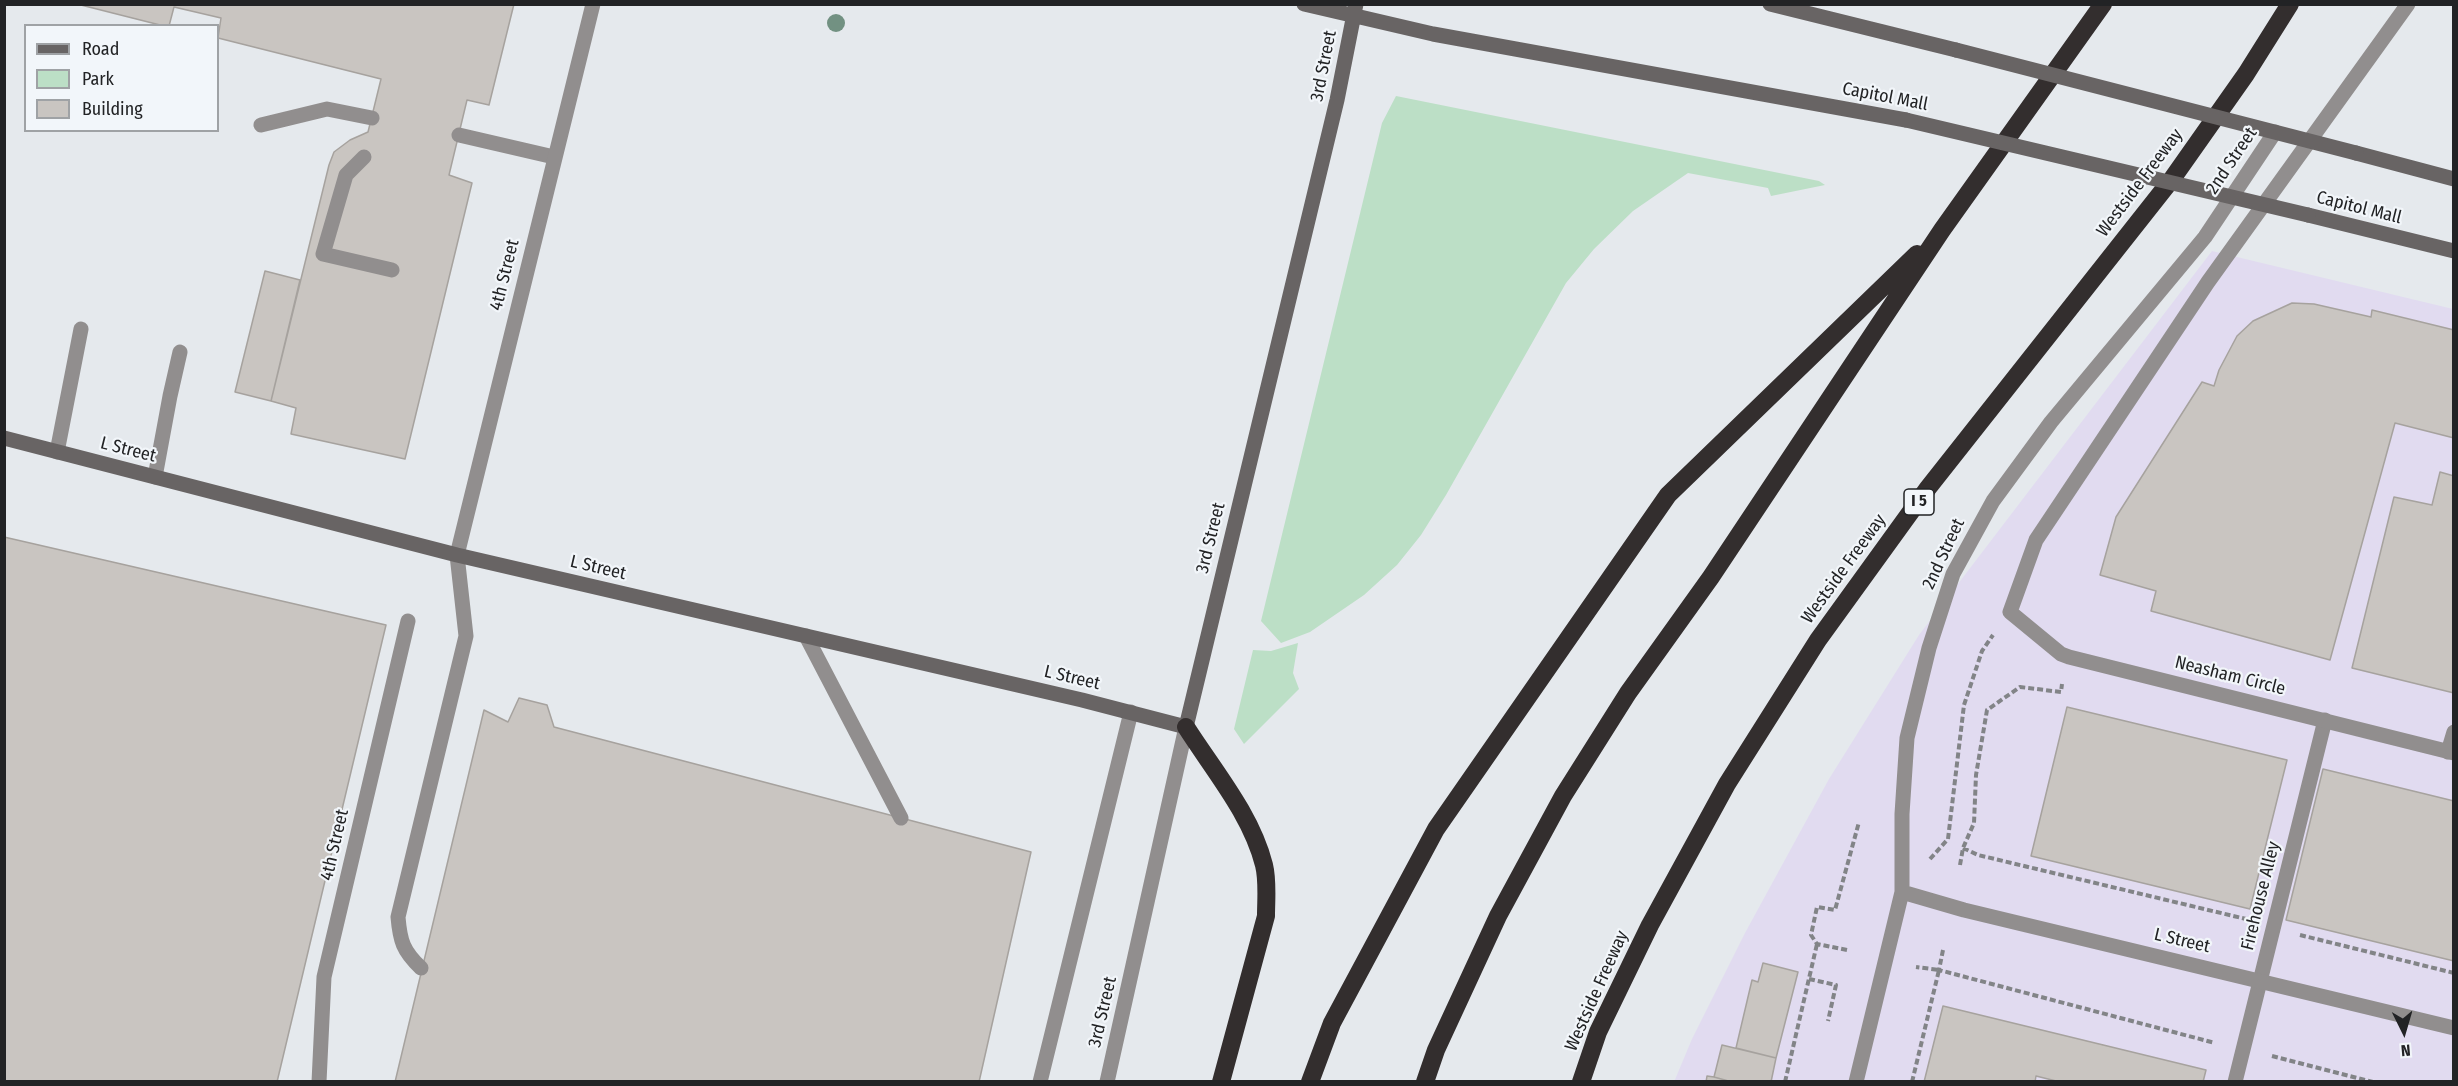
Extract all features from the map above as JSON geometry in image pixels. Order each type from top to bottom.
[{"type":"highway","points":[[1425,1082],[1436,1050],[1498,916],[1563,796],[1628,693],[1711,577],[1942,230],[2103,4]]},
{"type":"highway","name":"Westside Freeway","points":[[1581,1082],[1598,1032],[1650,925],[1727,784],[1818,640],[1928,488],[2172,179],[2246,74],[2290,4]]},
{"type":"highway","points":[[1310,1082],[1332,1023],[1436,829],[1668,495],[1942,230]]},
{"type":"highway","points":[[1186,727],[1242,814],[1264,866],[1267,894],[1266,916],[1259,946],[1221,1082]]},
{"type":"main road","name":"Capitol Mall","points":[[1304,4],[1355,10],[1433,34],[1906,120],[2454,251]]},
{"type":"main road","points":[[1770,4],[2454,179]]},
{"type":"main road","name":"3rd Street","points":[[1186,727],[1334,111],[1355,10]]},
{"type":"main road","name":"L Street","points":[[4,438],[457,555],[1131,712],[1186,727]]},
{"type":"street","name":"4th Street","points":[[457,555],[593,4]]},
{"type":"street","points":[[2010,612],[2036,540],[2208,282],[2408,4]]},
{"type":"street","points":[[261,125],[327,110],[372,118]]},
{"type":"street","name":"2nd Street","points":[[1856,1082],[1902,892],[1902,814],[1907,738],[1929,648],[1953,573],[1993,501],[2051,422],[2205,237],[2276,132]]},
{"type":"street","points":[[459,135],[554,157]]},
{"type":"street","points":[[364,157],[346,175],[323,254],[392,270]]},
{"type":"street","points":[[57,452],[81,328]]},
{"type":"street","points":[[156,477],[180,352]]},
{"type":"street","points":[[421,968],[407,955],[399,937],[398,916],[466,636],[457,555]]},
{"type":"street","name":"Neasham Circle","points":[[2010,612],[2061,654],[2451,753]]},
{"type":"street","name":"4th Street","points":[[319,1082],[324,977],[408,621]]},
{"type":"street","points":[[806,636],[901,818]]},
{"type":"street","points":[[1040,1082],[1131,712]]},
{"type":"street","name":"Firehouse Alley","points":[[2235,1082],[2325,720]]},
{"type":"street","name":"3rd Street","points":[[1107,1082],[1186,727]]},
{"type":"street","points":[[2451,753],[2454,732]]},
{"type":"street","name":"L Street","points":[[1902,892],[1964,910],[2454,1028]]},
{"type":"path","points":[[1902,892],[1948,839],[1964,705],[1982,651],[2010,612]]},
{"type":"path","points":[[1960,865],[1974,823],[1976,775],[1987,710],[2020,687],[2061,692],[2062,683]]},
{"type":"path","points":[[1847,950],[1817,944],[1811,935],[1817,907],[1835,910],[1859,822]]},
{"type":"path","points":[[1964,848],[1978,855],[2253,921]]},
{"type":"path","points":[[2294,933],[2454,973]]},
{"type":"path","points":[[1785,1082],[1817,944]]},
{"type":"path","points":[[1912,1082],[1943,950]]},
{"type":"path","points":[[1916,967],[1939,970],[2215,1043]]},
{"type":"path","points":[[1809,979],[1836,985],[1828,1021]]},
{"type":"path","points":[[2269,1056],[2373,1082]]},
{"type":"shaded area","points":[[2212,251],[2453,309],[2453,1081],[1674,1082],[1692,1039],[1745,933],[1829,779],[1919,635]]},
{"type":"green space","points":[[1396,96],[1819,181],[1825,185],[1771,196],[1768,188],[1688,173],[1633,211],[1594,249],[1566,283],[1446,495],[1421,535],[1397,565],[1364,595],[1310,632],[1281,643],[1261,621],[1382,123]]},
{"type":"green space","points":[[1298,643],[1293,673],[1299,689],[1244,744],[1234,729],[1253,650],[1271,651]]},
{"type":"building","points":[[77,4],[514,4],[489,105],[467,100],[449,175],[472,183],[405,459],[291,434],[296,408],[271,401],[329,165],[334,152],[350,140],[368,132],[381,79],[219,38],[221,18],[174,7],[170,24],[156,24]]},
{"type":"building","points":[[265,271],[300,280],[271,401],[235,392]]},
{"type":"building","points":[[2292,303],[2314,304],[2371,317],[2372,310],[2454,330],[2454,438],[2395,423],[2330,660],[2151,611],[2156,591],[2100,575],[2116,517],[2202,382],[2214,386],[2219,370],[2237,336],[2253,321]]},
{"type":"building","points":[[2440,472],[2454,476],[2454,693],[2352,668],[2394,497],[2432,505]]},
{"type":"building","points":[[4,537],[386,625],[277,1082],[4,1082]]},
{"type":"building","points":[[519,698],[547,705],[554,727],[1031,852],[979,1082],[395,1082],[484,710],[508,722]]},
{"type":"building","points":[[2067,707],[2287,760],[2250,909],[2031,856]]},
{"type":"building","points":[[2323,769],[2454,801],[2454,961],[2286,920]]},
{"type":"building","points":[[1763,963],[1798,972],[1776,1058],[1736,1048],[1752,980],[1758,982]]},
{"type":"building","points":[[1943,1006],[2206,1070],[2203,1082],[2060,1082],[2036,1076],[2035,1082],[1924,1082]]},
{"type":"building","points":[[1722,1045],[1776,1058],[1771,1082],[1732,1082],[1714,1077]]},
{"type":"building","points":[[1707,1076],[1714,1077],[1732,1082],[1706,1082]]}]
